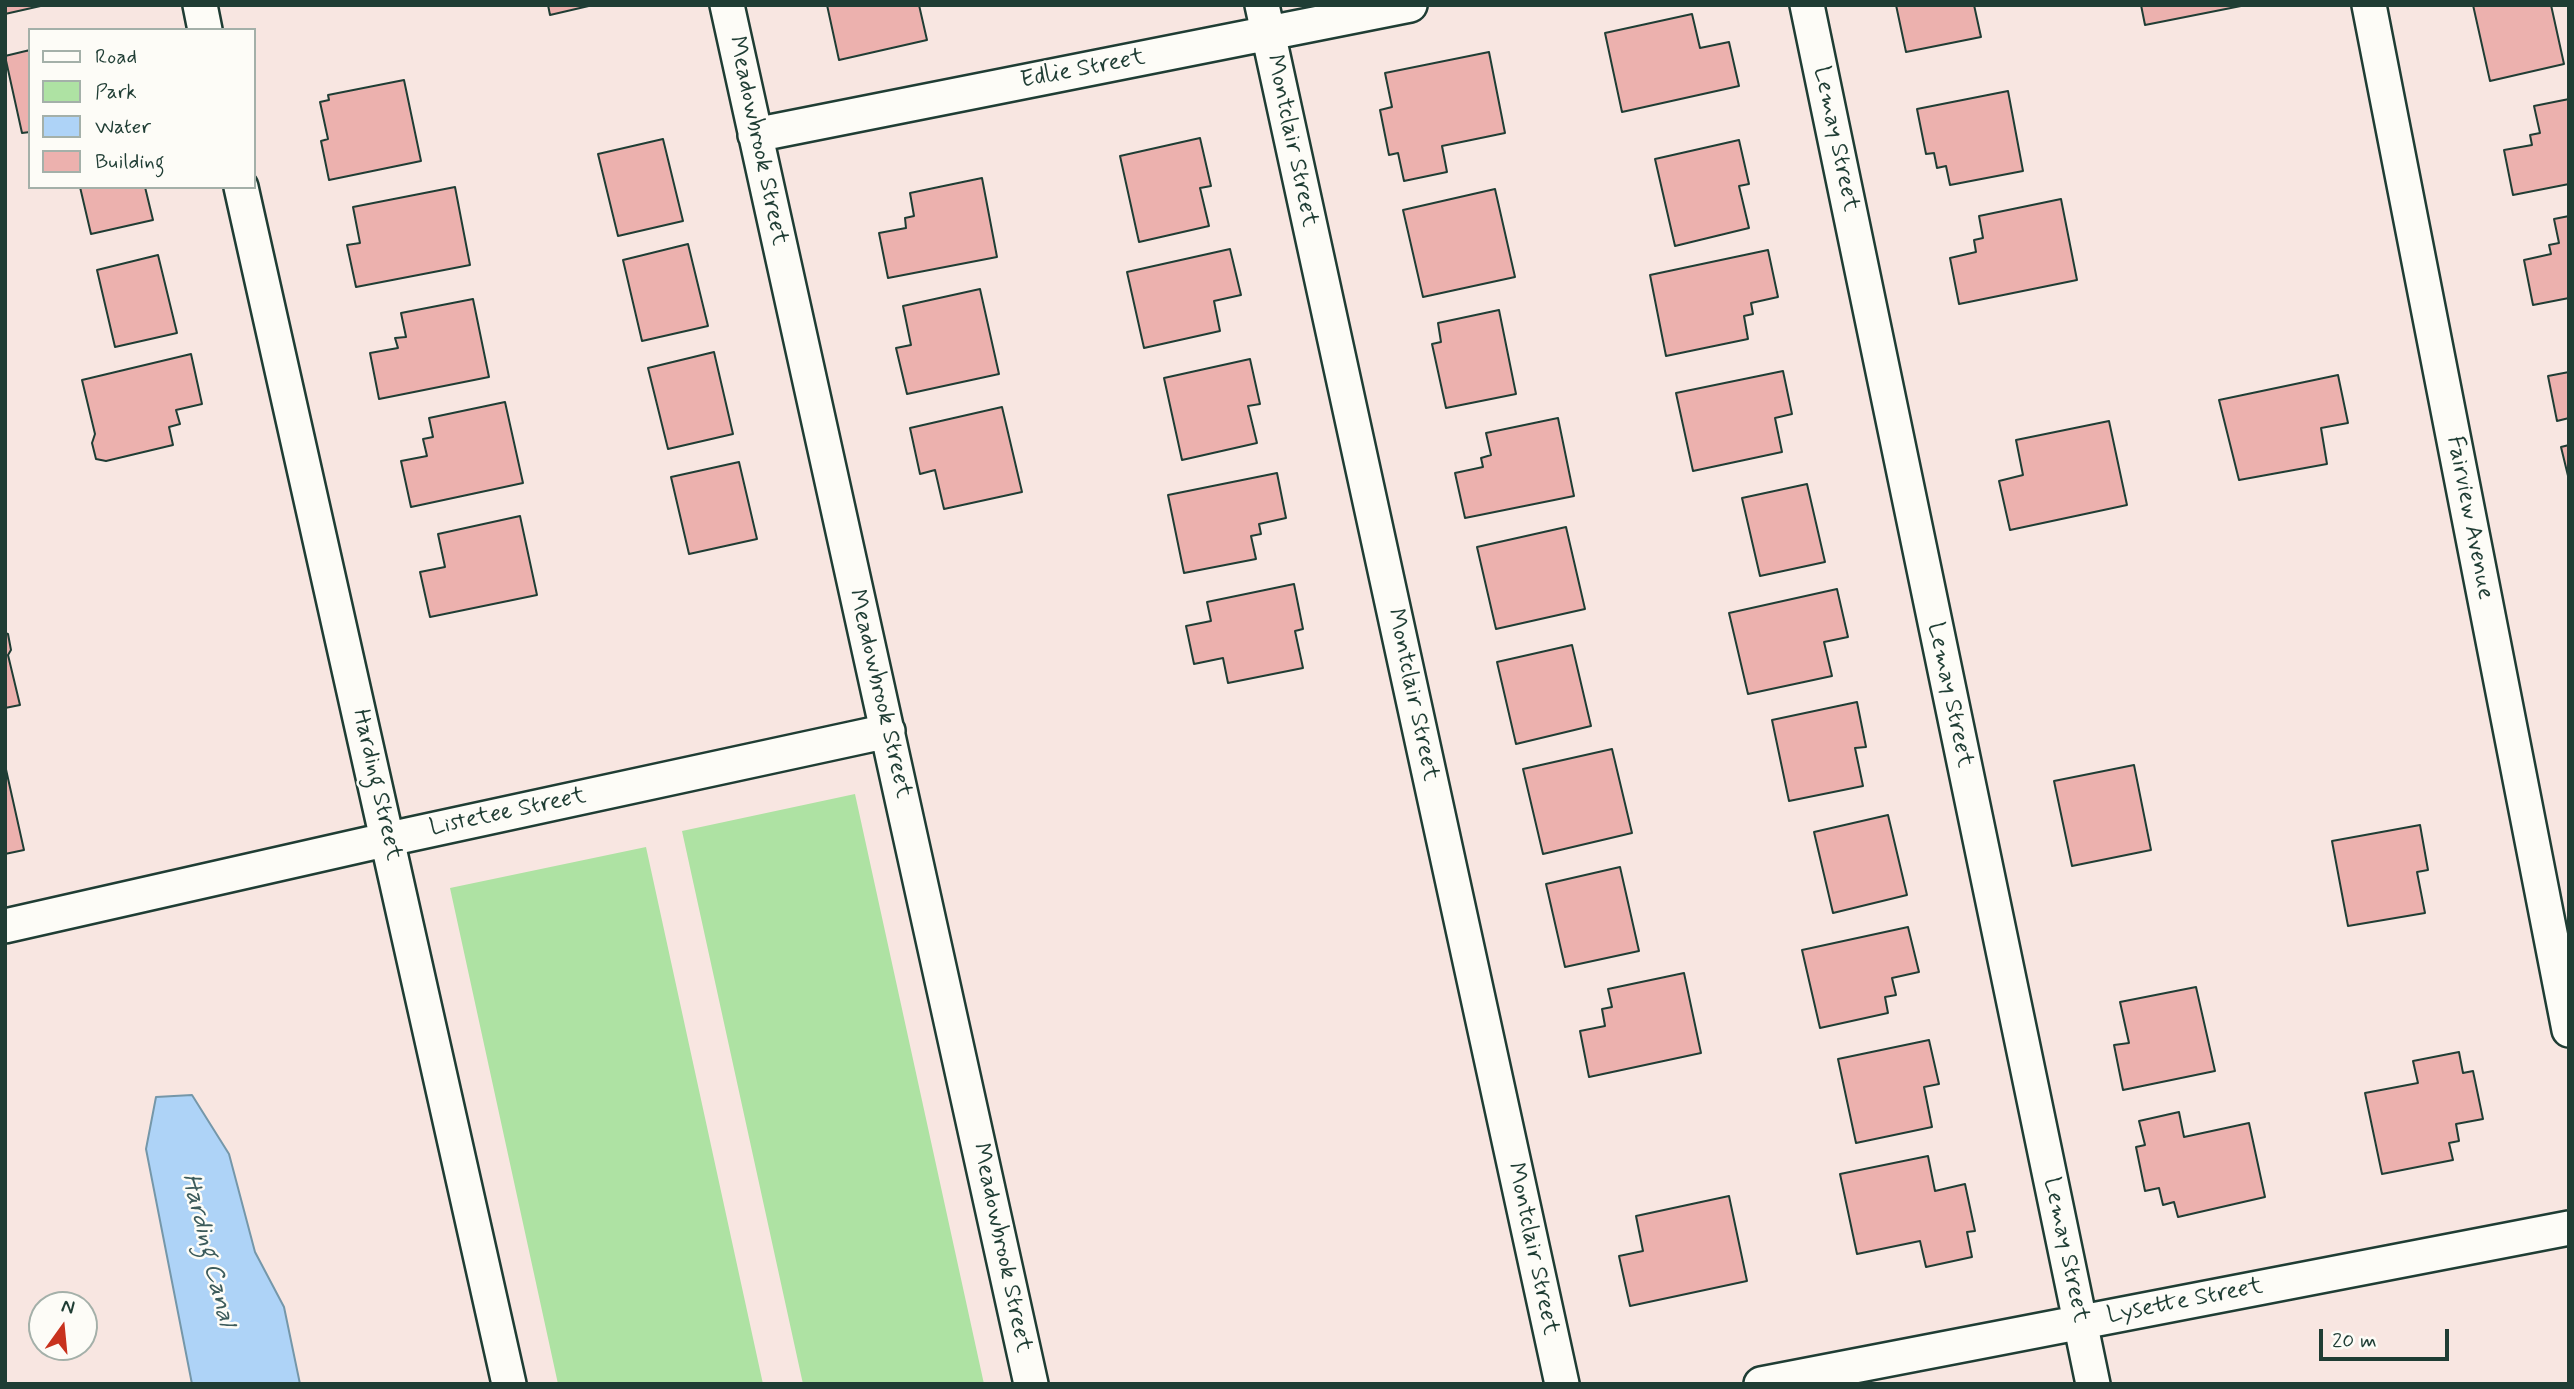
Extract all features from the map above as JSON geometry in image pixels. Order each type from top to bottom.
[{"type":"street","points":[[200,5],[205,28]]},
{"type":"street","name":"Meadowbrook Street","points":[[727,5],[1031,1384]]},
{"type":"street","name":"Edlie Street","points":[[755,135],[1265,20],[1410,5]]},
{"type":"street","name":"Lemay Street","points":[[1807,5],[2093,1384]]},
{"type":"street","name":"Fairview Avenue","points":[[2369,5],[2569,1030]]},
{"type":"street","name":"Montclair Street","points":[[1265,20],[1562,1384]]},
{"type":"street","name":"Harding Street","points":[[241,189],[509,1384]]},
{"type":"street","name":"Listetee Street","points":[[5,926],[389,839],[888,731]]},
{"type":"street","name":"Lysette Street","points":[[1761,1384],[2569,1228]]},
{"type":"green space","points":[[855,794],[984,1384],[803,1384],[682,831]]},
{"type":"green space","points":[[646,847],[763,1384],[558,1384],[450,888]]},
{"type":"water","name":"Harding Canal","points":[[192,1095],[229,1154],[255,1252],[284,1307],[300,1384],[192,1384],[146,1149],[156,1097]]},
{"type":"building","points":[[5,5],[45,5],[5,14]]},
{"type":"building","points":[[548,5],[593,5],[550,15]]},
{"type":"building","points":[[827,5],[919,5],[927,40],[839,60]]},
{"type":"building","points":[[1896,5],[1974,5],[1981,37],[1906,52]]},
{"type":"building","points":[[2141,5],[2246,5],[2145,25]]},
{"type":"building","points":[[2473,5],[2551,5],[2564,64],[2490,81]]},
{"type":"building","points":[[1692,14],[1700,48],[1729,42],[1739,86],[1622,112],[1605,33]]},
{"type":"building","points":[[28,50],[28,132],[22,133],[5,56]]},
{"type":"building","points":[[1489,52],[1505,133],[1442,146],[1447,172],[1404,181],[1398,153],[1389,155],[1380,110],[1392,107],[1385,73]]},
{"type":"building","points":[[404,80],[421,161],[329,180],[321,141],[328,139],[320,102],[329,100],[328,95]]},
{"type":"building","points":[[2008,91],[2023,171],[1950,185],[1946,166],[1937,168],[1934,153],[1926,154],[1917,109]]},
{"type":"building","points":[[2569,99],[2569,184],[2513,195],[2504,150],[2532,145],[2530,135],[2540,133],[2534,106]]},
{"type":"building","points":[[1200,138],[1211,186],[1200,188],[1209,226],[1139,242],[1120,156]]},
{"type":"building","points":[[663,139],[683,221],[618,236],[598,154]]},
{"type":"building","points":[[1739,140],[1749,184],[1739,186],[1749,228],[1675,246],[1655,159]]},
{"type":"building","points":[[982,178],[997,257],[888,278],[879,233],[906,228],[905,218],[914,216],[910,193]]},
{"type":"building","points":[[455,187],[470,265],[356,287],[347,245],[360,243],[353,207]]},
{"type":"building","points":[[80,189],[145,189],[153,220],[91,234]]},
{"type":"building","points":[[1495,189],[1515,277],[1423,297],[1403,210]]},
{"type":"building","points":[[2061,199],[2077,280],[1959,304],[1950,258],[1976,252],[1974,240],[1983,238],[1979,216]]},
{"type":"building","points":[[2569,216],[2569,298],[2533,305],[2524,260],[2551,254],[2549,245],[2559,243],[2554,219]]},
{"type":"building","points":[[688,244],[708,326],[642,341],[623,260]]},
{"type":"building","points":[[1230,249],[1241,295],[1214,301],[1220,331],[1144,348],[1127,272]]},
{"type":"building","points":[[1768,250],[1778,297],[1751,303],[1753,314],[1744,316],[1748,339],[1666,356],[1650,275]]},
{"type":"building","points":[[158,255],[177,333],[115,347],[97,270]]},
{"type":"building","points":[[980,289],[999,374],[907,394],[896,348],[911,345],[903,306]]},
{"type":"building","points":[[473,299],[489,377],[379,399],[370,353],[398,348],[395,338],[406,337],[401,313]]},
{"type":"building","points":[[1499,310],[1516,394],[1446,408],[1432,344],[1441,342],[1438,323]]},
{"type":"building","points":[[714,352],[733,434],[668,449],[648,368]]},
{"type":"building","points":[[191,354],[202,404],[176,410],[180,424],[169,427],[173,445],[106,461],[96,459],[92,443],[95,434],[82,380]]},
{"type":"building","points":[[1250,359],[1260,404],[1248,406],[1257,443],[1182,460],[1164,378]]},
{"type":"building","points":[[1783,371],[1792,414],[1775,418],[1782,452],[1693,471],[1676,393]]},
{"type":"building","points":[[2569,372],[2569,418],[2557,421],[2548,376]]},
{"type":"building","points":[[2338,375],[2348,423],[2321,428],[2327,464],[2239,480],[2219,400]]},
{"type":"building","points":[[505,402],[523,483],[411,507],[401,461],[427,456],[423,439],[433,437],[429,418]]},
{"type":"building","points":[[1002,407],[1022,492],[944,509],[935,470],[920,474],[910,428]]},
{"type":"building","points":[[1558,418],[1574,496],[1465,518],[1455,473],[1483,467],[1481,458],[1491,455],[1486,433]]},
{"type":"building","points":[[2109,421],[2127,505],[2010,530],[1999,481],[2023,475],[2016,440]]},
{"type":"building","points":[[2569,445],[2569,480],[2561,447]]},
{"type":"building","points":[[739,462],[757,539],[689,554],[671,477]]},
{"type":"building","points":[[1277,473],[1286,518],[1259,524],[1261,534],[1251,536],[1256,559],[1184,573],[1168,495]]},
{"type":"building","points":[[1807,484],[1825,562],[1760,576],[1742,498]]},
{"type":"building","points":[[520,516],[537,595],[430,617],[420,572],[445,567],[438,534]]},
{"type":"building","points":[[1566,527],[1585,609],[1496,629],[1477,547]]},
{"type":"building","points":[[1294,584],[1303,629],[1295,631],[1303,668],[1228,683],[1223,658],[1194,664],[1186,626],[1211,621],[1207,602]]},
{"type":"building","points":[[1837,589],[1848,637],[1824,642],[1832,676],[1748,694],[1729,613]]},
{"type":"building","points":[[5,633],[8,634],[11,650],[8,655],[20,705],[5,708]]},
{"type":"building","points":[[1572,645],[1591,726],[1516,744],[1497,662]]},
{"type":"building","points":[[1857,702],[1866,747],[1855,748],[1863,786],[1789,801],[1772,720]]},
{"type":"building","points":[[1612,749],[1632,833],[1543,854],[1523,769]]},
{"type":"building","points":[[5,765],[24,850],[5,854]]},
{"type":"building","points":[[2134,765],[2151,850],[2072,866],[2054,781]]},
{"type":"building","points":[[1888,815],[1907,895],[1833,913],[1814,832]]},
{"type":"building","points":[[2420,825],[2428,870],[2417,872],[2425,913],[2348,926],[2332,841]]},
{"type":"building","points":[[1620,867],[1639,951],[1565,967],[1546,884]]},
{"type":"building","points":[[1908,927],[1919,972],[1892,978],[1896,995],[1885,997],[1888,1013],[1820,1028],[1802,950]]},
{"type":"building","points":[[1684,973],[1701,1053],[1589,1077],[1580,1031],[1605,1026],[1602,1009],[1612,1007],[1608,989]]},
{"type":"building","points":[[2196,987],[2215,1071],[2123,1090],[2114,1045],[2129,1043],[2120,1002]]},
{"type":"building","points":[[1929,1040],[1939,1084],[1924,1087],[1932,1127],[1856,1143],[1838,1059]]},
{"type":"building","points":[[2459,1052],[2463,1073],[2473,1071],[2483,1119],[2456,1124],[2459,1141],[2449,1143],[2453,1160],[2382,1174],[2365,1093],[2418,1083],[2413,1061]]},
{"type":"building","points":[[2179,1112],[2184,1137],[2249,1123],[2265,1197],[2178,1217],[2174,1202],[2163,1205],[2159,1188],[2145,1191],[2136,1147],[2145,1145],[2139,1121]]},
{"type":"building","points":[[1928,1156],[1935,1191],[1965,1184],[1975,1231],[1967,1232],[1972,1257],[1926,1267],[1920,1241],[1857,1254],[1840,1174]]},
{"type":"building","points":[[1729,1196],[1747,1281],[1630,1306],[1619,1256],[1643,1251],[1636,1216]]}]
